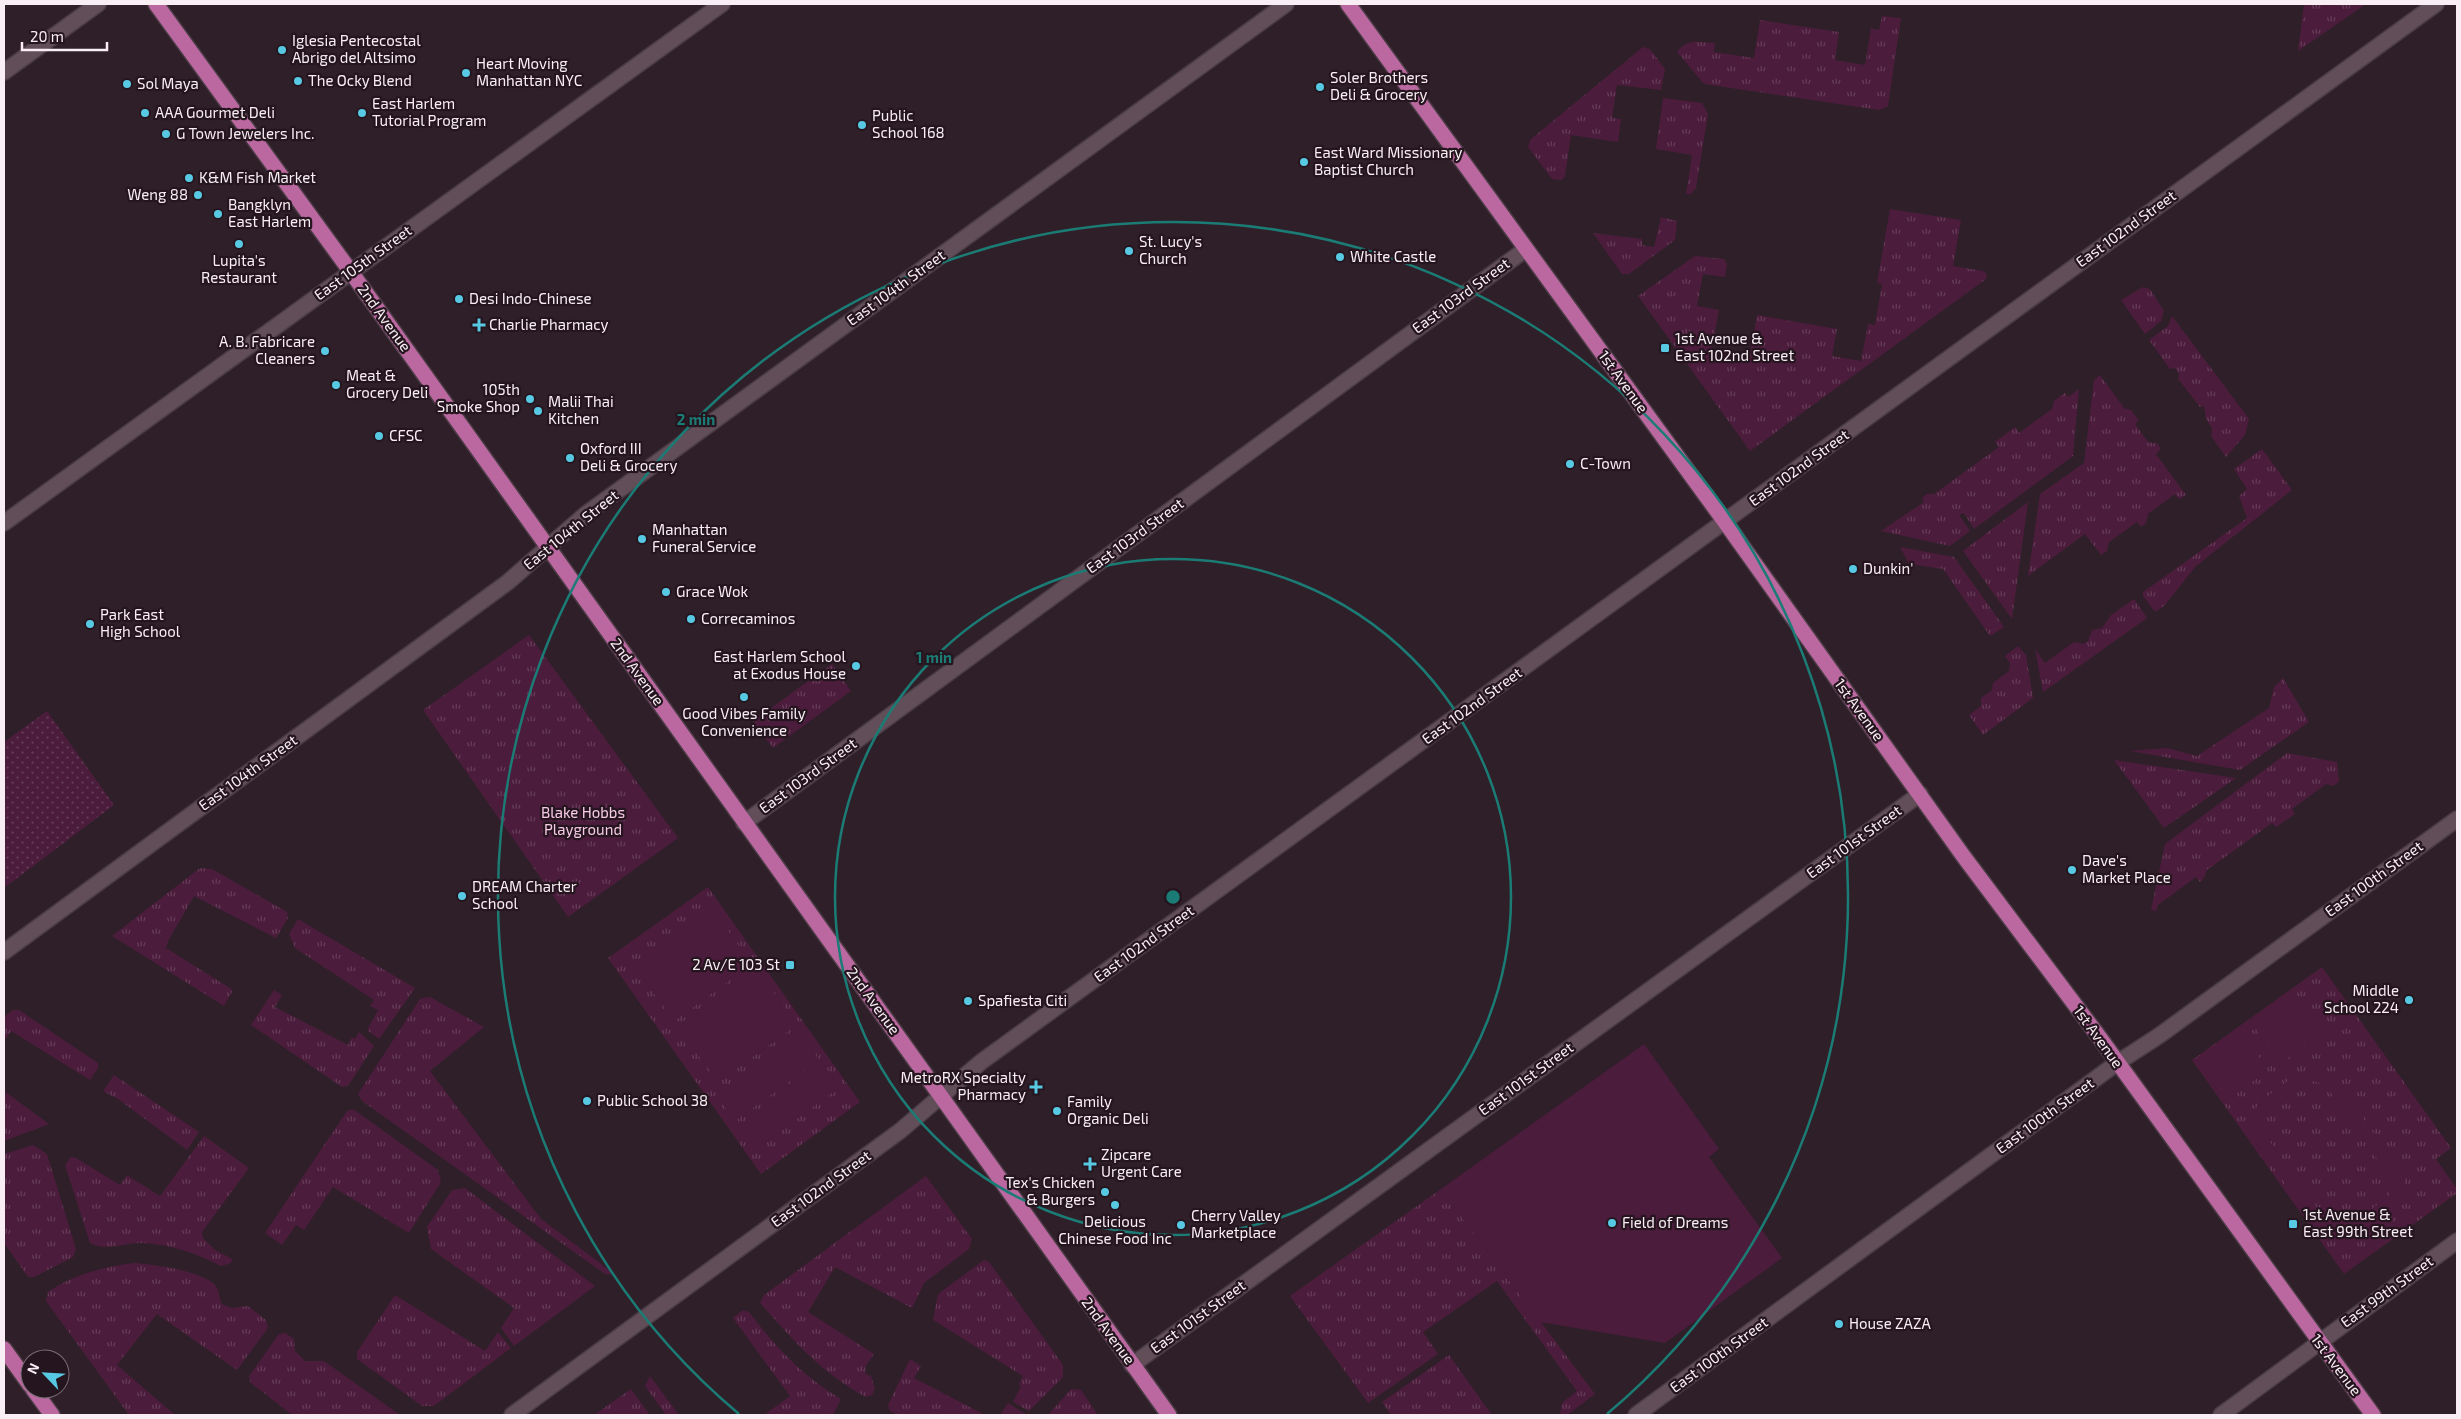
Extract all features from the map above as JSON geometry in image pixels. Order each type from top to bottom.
[{"type":"main road","name":"2nd Avenue","points":[[156,4],[351,272],[1169,1415]]},
{"type":"main road","name":"1st Avenue","points":[[1348,4],[1725,522],[1920,794],[2373,1415]]},
{"type":"main road","points":[[4,1351],[20,1372]]},
{"type":"main road","points":[[40,1399],[52,1415]]},
{"type":"street","points":[[4,72],[98,4]]},
{"type":"street","name":"East 105th Street","points":[[4,523],[722,4]]},
{"type":"street","name":"East 104th Street","points":[[4,952],[508,582],[586,514],[1286,4]]},
{"type":"street","name":"East 102nd Street","points":[[512,1415],[900,1131],[981,1062],[2436,4]]},
{"type":"street","name":"East 103rd Street","points":[[744,823],[1526,249]]},
{"type":"street","name":"East 101st Street","points":[[1132,1365],[1920,794]]},
{"type":"street","name":"East 100th Street","points":[[1636,1415],[2117,1063],[2168,1029],[2457,819]]},
{"type":"street","name":"East 99th Street","points":[[2221,1415],[2457,1241]]},
{"type":"green space","points":[[2304,4],[2366,4],[2298,51]]},
{"type":"green space","points":[[1882,16],[1901,18],[1888,106],[1879,110],[1704,84],[1677,52],[1689,43],[1704,42],[1715,43],[1714,52],[1754,58],[1760,20],[1839,32],[1835,60],[1865,65],[1871,28],[1879,30]]},
{"type":"green space","points":[[1643,47],[1650,49],[1665,69],[1661,90],[1617,85],[1612,118],[1621,119],[1618,142],[1571,135],[1565,176],[1562,180],[1552,179],[1528,147],[1531,139]]},
{"type":"green space","points":[[1663,98],[1702,103],[1708,114],[1696,188],[1691,194],[1686,194],[1692,155],[1656,149]]},
{"type":"green space","points":[[1890,209],[1961,220],[1953,266],[1983,271],[1987,274],[1986,279],[1750,451],[1638,296],[1695,256],[1724,259],[1727,264],[1725,277],[1703,274],[1697,306],[1719,310],[1712,349],[1750,355],[1757,315],[1837,329],[1832,356],[1861,361],[1868,324],[1875,325],[1882,284],[1877,283]]},
{"type":"green space","points":[[1661,217],[1677,221],[1675,240],[1629,274],[1622,274],[1593,233],[1642,239],[1642,245],[1654,247]]},
{"type":"green space","points":[[2143,287],[2150,289],[2164,311],[2161,321],[2145,334],[2121,300]]},
{"type":"green space","points":[[2172,316],[2249,419],[2245,435],[2226,457],[2211,436],[2212,428],[2206,419],[2204,406],[2200,407],[2178,379],[2179,374],[2175,368],[2170,369],[2149,340],[2168,326]]},
{"type":"green space","points":[[2100,375],[2124,408],[2131,410],[2139,421],[2135,424],[2148,442],[2158,444],[2161,449],[2156,454],[2186,495],[2179,499],[2175,494],[2148,514],[2146,523],[2141,527],[2137,522],[2109,542],[2107,551],[2101,555],[2085,534],[2028,576],[2040,494],[2084,463],[2094,380]]},
{"type":"green space","points":[[2079,389],[2073,456],[1974,529],[1964,513],[1959,515],[1970,531],[1950,546],[1881,531],[1924,502],[1922,498],[1927,494],[1934,494],[1999,447],[1995,442],[2015,427],[2019,433],[2052,409],[2054,401],[2065,393],[2068,397]]},
{"type":"green space","points":[[2262,449],[2292,490],[2196,566],[2164,606],[2155,612],[2143,596],[2143,592],[2247,518],[2239,496],[2247,489],[2234,469]]},
{"type":"green space","points":[[2028,502],[2012,619],[1963,551]]},
{"type":"green space","points":[[1900,547],[1954,557],[2004,627],[1990,636],[1943,569],[1909,564]]},
{"type":"green space","points":[[2134,599],[2147,618],[2043,692],[2035,649],[2045,663],[2074,642],[2083,644],[2088,641],[2092,630],[2102,628],[2111,615]]},
{"type":"green space","name":"Blake Hobbs Playground","points":[[529,635],[678,838],[568,917],[423,710]]},
{"type":"green space","points":[[2018,646],[2026,655],[2033,698],[1983,735],[1969,715],[1981,706],[1981,698],[1992,690],[1993,683],[2009,671],[2010,663],[2005,656]]},
{"type":"green space","points":[[832,664],[851,691],[773,748],[753,721]]},
{"type":"green space","points":[[2283,678],[2309,722],[2240,770],[2130,751],[2167,748],[2197,756],[2269,708],[2274,687]]},
{"type":"green space","points":[[47,711],[114,805],[4,888],[4,742]]},
{"type":"green space","points":[[2287,753],[2337,762],[2339,782],[2333,786],[2326,784],[2292,809],[2295,814],[2276,827],[2272,823],[2207,870],[2200,882],[2196,877],[2158,905],[2156,911],[2151,910],[2165,844]]},
{"type":"green space","points":[[2114,760],[2236,778],[2164,828]]},
{"type":"green space","points":[[200,868],[212,869],[287,912],[288,918],[276,938],[194,896],[168,941],[166,948],[233,990],[224,1006],[112,936]]},
{"type":"green space","points":[[708,887],[860,1102],[761,1174],[608,958]]},
{"type":"green space","points":[[711,907],[752,964],[674,1021],[633,965]]},
{"type":"green space","points":[[298,919],[415,988],[379,1039],[367,1030],[378,1010],[370,1006],[374,1000],[295,948],[289,934]]},
{"type":"green space","points":[[2322,967],[2451,1148],[2436,1159],[2457,1189],[2457,1193],[2344,1274],[2192,1060]]},
{"type":"green space","points":[[756,968],[797,1025],[718,1082],[677,1026]]},
{"type":"green space","points":[[274,990],[282,995],[275,1007],[348,1045],[352,1037],[355,1039],[359,1032],[374,1046],[348,1086],[342,1087],[251,1025]]},
{"type":"green space","points":[[2292,990],[2323,1032],[2281,1063],[2250,1021]]},
{"type":"green space","points":[[430,997],[484,1027],[430,1071],[541,1219],[616,1275],[605,1274],[362,1101],[358,1094],[420,999]]},
{"type":"green space","points":[[13,1010],[19,1010],[98,1063],[98,1068],[90,1080],[11,1031],[4,1041],[4,1017]]},
{"type":"green space","points":[[2238,1028],[2268,1070],[2226,1101],[2195,1059]]},
{"type":"green space","points":[[803,1037],[819,1060],[735,1121],[719,1098]]},
{"type":"green space","name":"Field of Dreams","points":[[1644,1044],[1719,1149],[1709,1157],[1782,1258],[1665,1343],[1540,1322],[1441,1189]]},
{"type":"green space","points":[[824,1065],[840,1087],[757,1148],[741,1125]]},
{"type":"green space","points":[[2310,1070],[2325,1072],[2334,1079],[2400,1169],[2404,1180],[2404,1190],[2392,1208],[2349,1238],[2332,1238],[2320,1231],[2254,1140],[2250,1129],[2250,1118],[2259,1104],[2276,1090]],"holes":[[[2315,1081],[2327,1087],[2394,1183],[2388,1197],[2348,1226],[2336,1228],[2327,1222],[2260,1126],[2261,1120],[2266,1113],[2310,1082]]]},
{"type":"green space","points":[[114,1075],[199,1132],[187,1150],[118,1099],[103,1091]]},
{"type":"green space","points":[[4,1091],[49,1124],[4,1141]]},
{"type":"green space","points":[[353,1109],[438,1170],[441,1182],[409,1233],[333,1187],[304,1230],[296,1225],[282,1245],[265,1233],[347,1111]]},
{"type":"green space","points":[[204,1136],[249,1168],[202,1232],[203,1238],[215,1250],[232,1259],[231,1263],[221,1266],[184,1250],[154,1244],[137,1243],[102,1247],[90,1243],[65,1165],[71,1157],[76,1158],[120,1185],[127,1175],[160,1196]]},
{"type":"green space","points":[[33,1145],[47,1154],[76,1249],[73,1257],[34,1277],[28,1277],[4,1243],[4,1154]]},
{"type":"green space","points":[[926,1176],[972,1239],[969,1249],[924,1283],[912,1308],[835,1267],[808,1312],[874,1354],[865,1367],[866,1374],[871,1376],[875,1389],[872,1395],[866,1397],[850,1388],[808,1355],[760,1303],[764,1295]]},
{"type":"green space","points":[[465,1188],[595,1286],[514,1346],[501,1328],[514,1308],[431,1249],[427,1227],[452,1190]]},
{"type":"green space","points":[[1441,1189],[1595,1394],[1567,1415],[1560,1415],[1562,1403],[1577,1391],[1497,1281],[1423,1332],[1438,1354],[1368,1403],[1290,1296]]},
{"type":"green space","points":[[984,1260],[989,1262],[1063,1365],[1063,1377],[1029,1411],[1013,1402],[1021,1386],[1019,1384],[1023,1376],[933,1320],[938,1294]]},
{"type":"green space","points":[[134,1263],[165,1267],[200,1276],[216,1286],[222,1304],[231,1308],[248,1306],[266,1320],[268,1328],[237,1370],[157,1314],[117,1365],[175,1415],[129,1415],[46,1301],[48,1292],[68,1280],[100,1269]]},
{"type":"green space","points":[[395,1295],[485,1351],[498,1332],[511,1348],[434,1406],[422,1406],[357,1359],[357,1352]]},
{"type":"green space","points":[[743,1310],[749,1312],[769,1337],[802,1371],[841,1399],[833,1415],[764,1415],[790,1396],[733,1318]]},
{"type":"green space","points":[[285,1333],[294,1339],[295,1351],[305,1361],[324,1361],[400,1415],[292,1415],[250,1382],[249,1376],[279,1334]]},
{"type":"green space","points":[[1449,1355],[1492,1415],[1391,1415],[1382,1402]]},
{"type":"green space","points":[[910,1359],[921,1366],[914,1378],[985,1415],[898,1415],[890,1411],[888,1405]]},
{"type":"green space","points":[[650,1376],[679,1415],[666,1415],[645,1386]]},
{"type":"green space","points":[[631,1389],[650,1415],[594,1415]]},
{"type":"green space","points":[[1071,1389],[1081,1390],[1098,1415],[1048,1415]]},
{"type":"green space","points":[[1008,1403],[1027,1415],[1000,1415]]},
{"type":"place","name":"Iglesia Pentecostal Abrigo del Altsimo","points":[[282,50]]},
{"type":"place","name":"Heart Moving Manhattan NYC","points":[[466,73]]},
{"type":"place","name":"The Ocky Blend","points":[[298,81]]},
{"type":"place","name":"Sol Maya","points":[[127,84]]},
{"type":"place","name":"Soler Brothers Deli & Grocery","points":[[1320,87]]},
{"type":"place","name":"AAA Gourmet Deli","points":[[145,113]]},
{"type":"place","name":"East Harlem Tutorial Program","points":[[362,113]]},
{"type":"place","name":"Public School 168","points":[[862,125]]},
{"type":"place","name":"G Town Jewelers Inc.","points":[[166,134]]},
{"type":"place","name":"East Ward Missionary Baptist Church","points":[[1304,162]]},
{"type":"place","name":"K&M Fish Market","points":[[189,178]]},
{"type":"place","name":"Weng 88","points":[[198,195]]},
{"type":"place","name":"Bangklyn East Harlem","points":[[218,214]]},
{"type":"place","name":"Lupita's Restaurant","points":[[239,244]]},
{"type":"place","name":"St. Lucy's Church","points":[[1129,251]]},
{"type":"place","name":"White Castle","points":[[1340,257]]},
{"type":"place","name":"Desi Indo-Chinese","points":[[459,299]]},
{"type":"place","name":"Charlie Pharmacy","points":[[479,325]]},
{"type":"place","name":"1st Avenue & East 102nd Street","points":[[1665,348]]},
{"type":"place","name":"A. B. Fabricare Cleaners","points":[[325,351]]},
{"type":"place","name":"Meat & Grocery Deli","points":[[336,385]]},
{"type":"place","name":"105th Smoke Shop","points":[[530,399]]},
{"type":"place","name":"Malii Thai Kitchen","points":[[538,411]]},
{"type":"place","name":"CFSC","points":[[379,436]]},
{"type":"place","name":"Oxford III Deli & Grocery","points":[[570,458]]},
{"type":"place","name":"C-Town","points":[[1570,464]]},
{"type":"place","name":"Manhattan Funeral Service","points":[[642,539]]},
{"type":"place","name":"Dunkin'","points":[[1853,569]]},
{"type":"place","name":"Grace Wok","points":[[666,592]]},
{"type":"place","name":"Correcaminos","points":[[691,619]]},
{"type":"place","name":"Park East High School","points":[[90,624]]},
{"type":"place","name":"East Harlem School at Exodus House","points":[[856,666]]},
{"type":"place","name":"Good Vibes Family Convenience","points":[[744,697]]},
{"type":"place","name":"Dave's Market Place","points":[[2072,870]]},
{"type":"place","name":"DREAM Charter School","points":[[462,896]]},
{"type":"place","name":"2 Av/E 103 St","points":[[790,965]]},
{"type":"place","name":"Middle School 224","points":[[2409,1000]]},
{"type":"place","name":"Spafiesta Citi","points":[[968,1001]]},
{"type":"place","name":"MetroRX Specialty Pharmacy","points":[[1036,1087]]},
{"type":"place","name":"Public School 38","points":[[587,1101]]},
{"type":"place","name":"Family Organic Deli","points":[[1057,1111]]},
{"type":"place","name":"Zipcare Urgent Care","points":[[1090,1164]]},
{"type":"place","name":"Tex's Chicken & Burgers","points":[[1105,1192]]},
{"type":"place","name":"Delicious Chinese Food Inc","points":[[1115,1205]]},
{"type":"place","name":"Field of Dreams","points":[[1612,1223]]},
{"type":"place","name":"1st Avenue & East 99th Street","points":[[2293,1224]]},
{"type":"place","name":"Cherry Valley Marketplace","points":[[1181,1225]]},
{"type":"place","name":"House ZAZA","points":[[1839,1324]]}]
